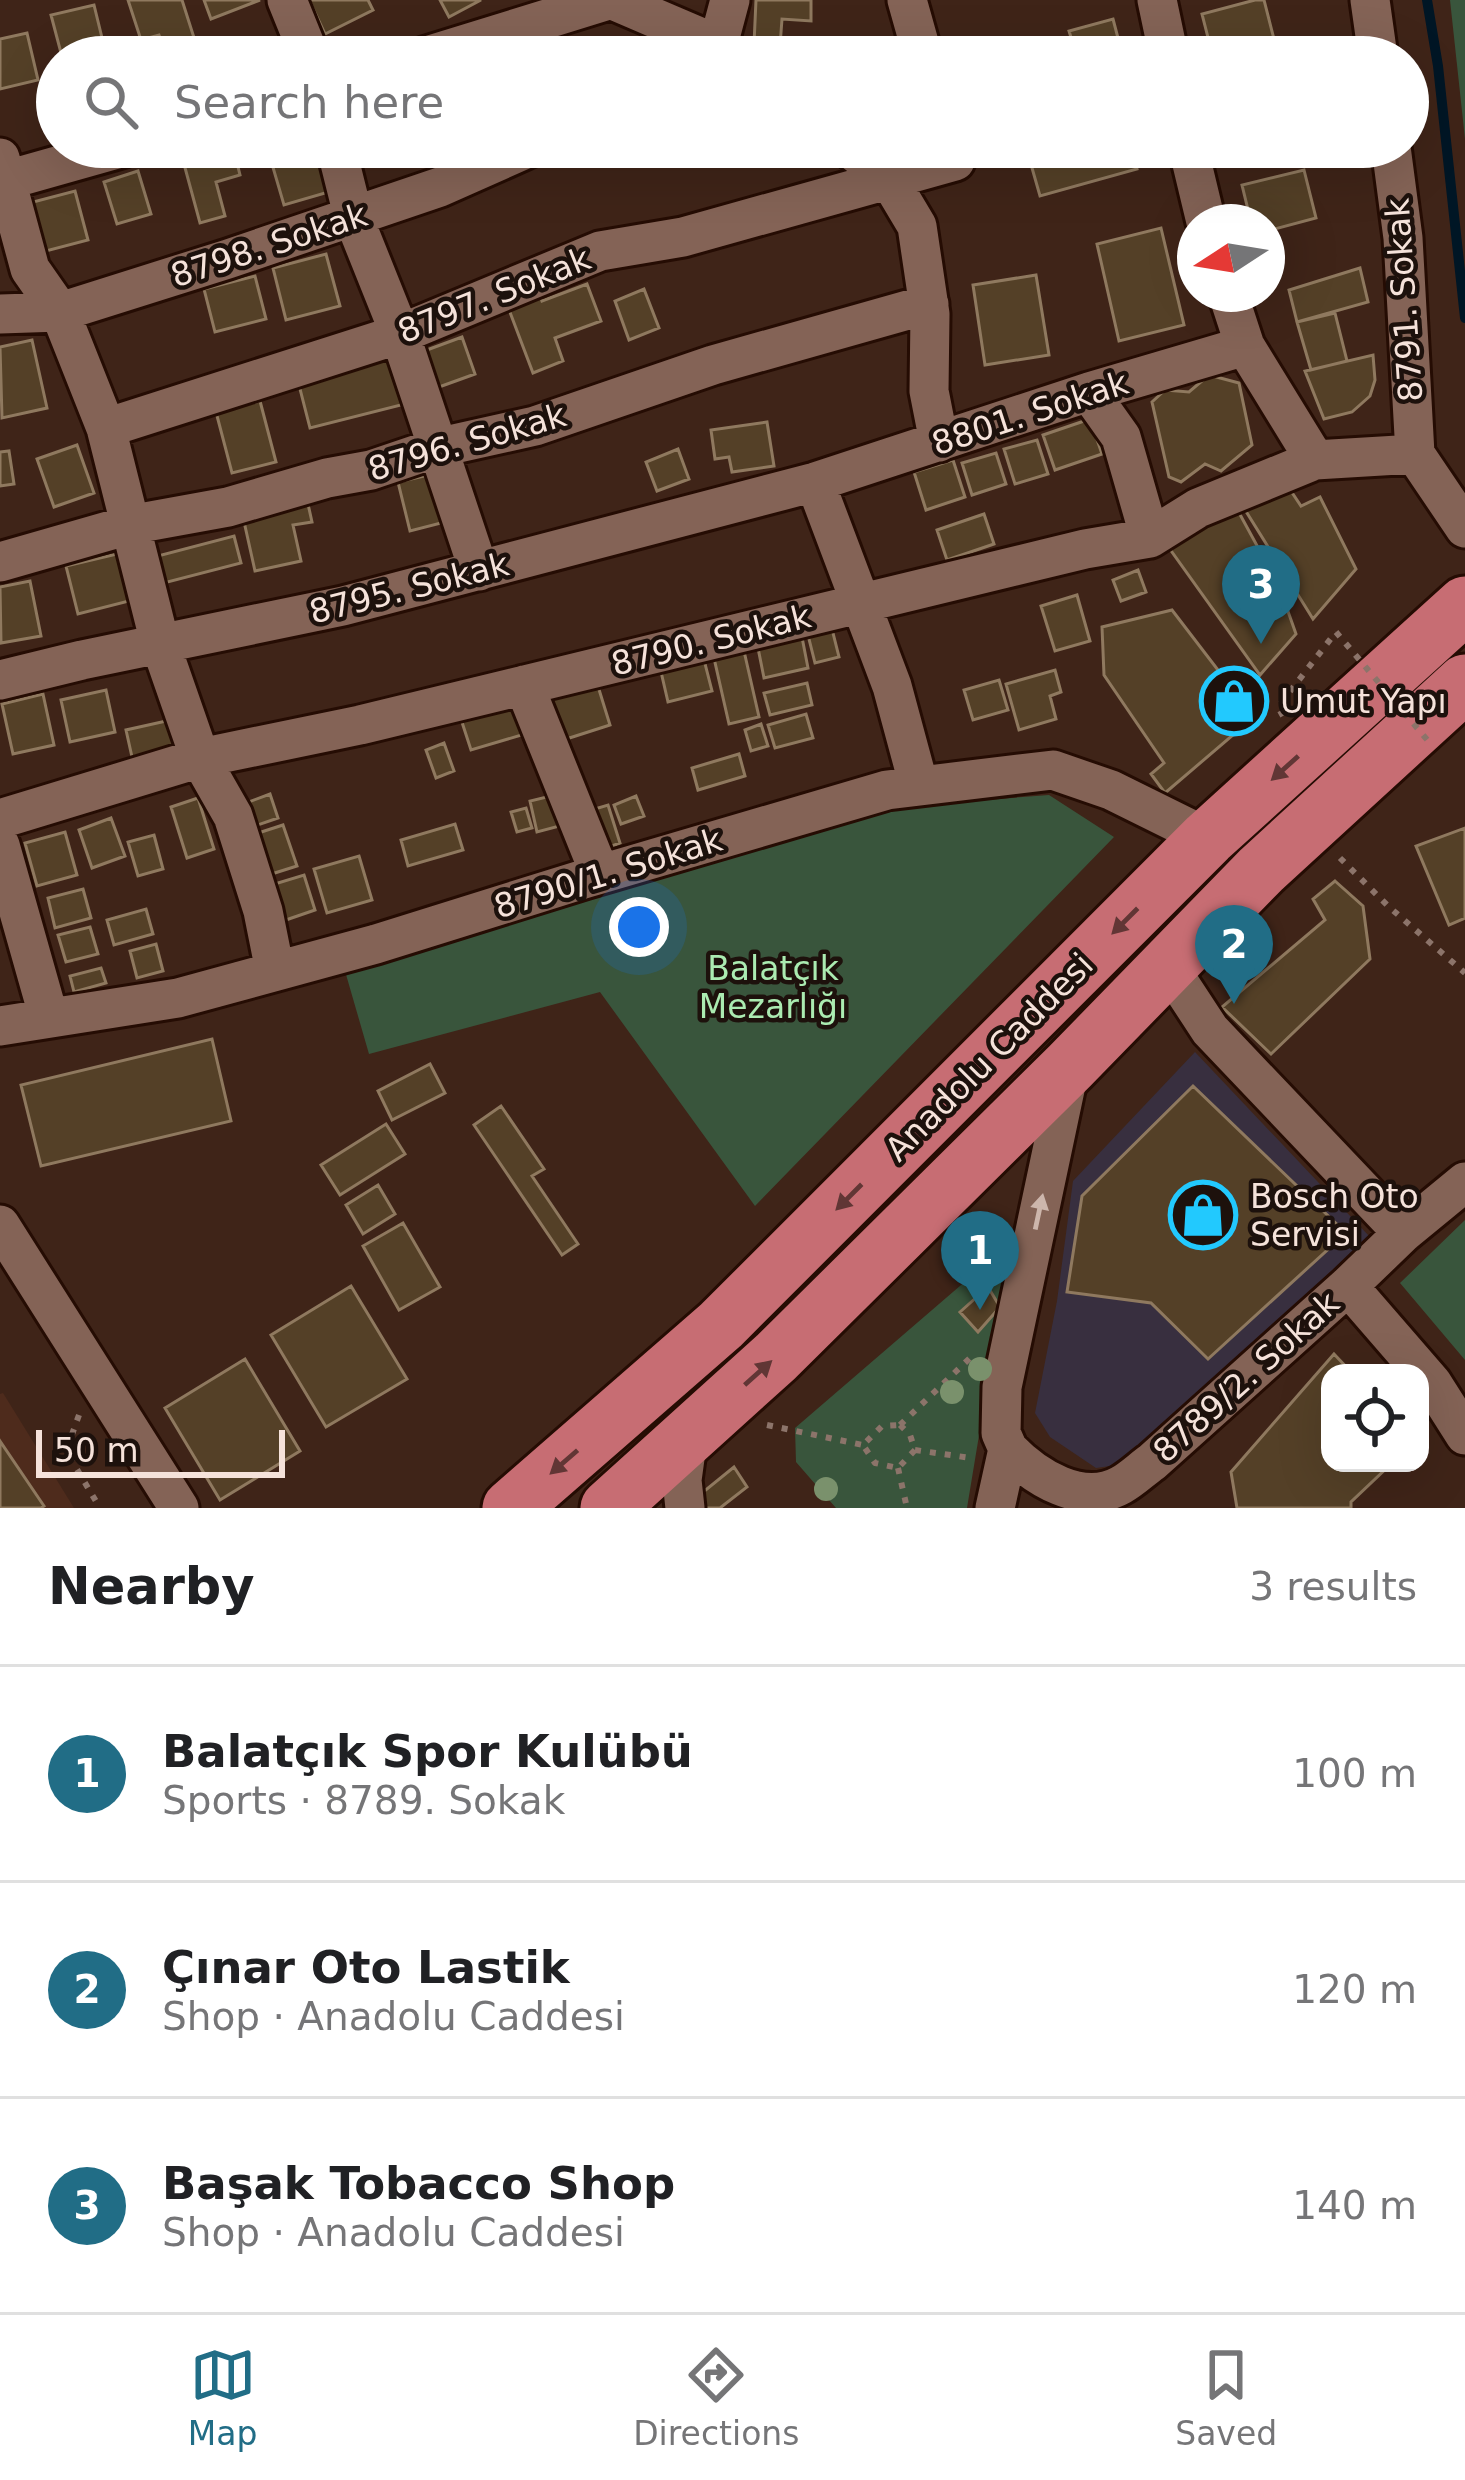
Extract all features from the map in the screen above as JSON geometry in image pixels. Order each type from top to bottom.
[{"type":"highway","name":"Anadolu Caddesi","points":[[511,1508],[721,1325],[1208,838],[1465,605]]},
{"type":"highway","name":"Anadolu Caddesi","points":[[609,1508],[793,1341],[1261,870],[1465,683]]},
{"type":"street","points":[[287,0],[302,36]]},
{"type":"street","points":[[493,36],[610,0],[682,36]]},
{"type":"street","points":[[720,36],[730,0]]},
{"type":"street","points":[[908,0],[917,36]]},
{"type":"street","points":[[1157,0],[1164,36]]},
{"type":"street","points":[[1370,0],[1375,36]]},
{"type":"street","points":[[36,166],[2,174],[30,269],[60,311],[106,428],[160,644],[200,758],[232,816],[263,911],[275,971]]},
{"type":"street","points":[[341,168],[354,219],[400,334],[479,571]]},
{"type":"street","name":"8798. Sokak","points":[[0,314],[60,311],[354,219],[484,168]]},
{"type":"street","points":[[876,168],[889,178],[917,226],[929,304],[929,391],[939,442]]},
{"type":"street","name":"8797. Sokak","points":[[106,428],[400,334],[600,250],[683,236],[916,168]]},
{"type":"street","points":[[1193,168],[1202,204]]},
{"type":"street","name":"8791. Sokak","points":[[1393,168],[1403,238],[1414,454]]},
{"type":"street","name":"8796. Sokak","points":[[0,562],[128,525],[228,507],[436,448],[535,426],[713,364],[929,304]]},
{"type":"street","points":[[1234,312],[1245,346],[1315,460]]},
{"type":"street","name":"8801. Sokak","points":[[815,482],[1245,346]]},
{"type":"street","points":[[1089,392],[1121,437],[1150,538]]},
{"type":"street","points":[[1414,454],[1465,528]]},
{"type":"street","name":"8790. Sokak","points":[[0,819],[200,758],[360,725],[1085,549],[1150,538],[1198,508],[1315,460],[1414,454]]},
{"type":"street","points":[[815,482],[892,686],[919,786]]},
{"type":"street","name":"8795. Sokak","points":[[0,680],[343,606],[815,482]]},
{"type":"street","points":[[524,685],[600,874]]},
{"type":"street","name":"8790/1. Sokak","points":[[0,1026],[178,998],[376,944],[887,790],[1053,770],[1111,790],[1208,838]]},
{"type":"street","points":[[0,844],[49,1018]]},
{"type":"street","points":[[1168,966],[1210,1030],[1403,1233]]},
{"type":"street","points":[[995,1508],[1002,1387],[1070,1066]]},
{"type":"street","name":"8789/2. Sokak","points":[[995,1455],[1064,1487],[1106,1498],[1465,1182]]},
{"type":"street","points":[[0,1225],[179,1508]]},
{"type":"street","points":[[1348,1286],[1432,1383],[1465,1435]]},
{"type":"street","points":[[685,1508],[682,1480],[688,1436]]},
{"type":"path","points":[[1294,685],[1336,632],[1429,742]]},
{"type":"path","points":[[1308,826],[1388,906],[1465,973]]},
{"type":"path","points":[[863,1445],[883,1426],[900,1425],[986,1342]]},
{"type":"path","points":[[94,1374],[66,1450],[100,1508]]},
{"type":"path","points":[[751,1421],[863,1445],[875,1463],[898,1468]]},
{"type":"path","points":[[900,1425],[915,1450]]},
{"type":"path","points":[[915,1450],[995,1455]]},
{"type":"path","points":[[898,1468],[915,1450]]},
{"type":"path","points":[[898,1468],[907,1508]]},
{"type":"shaded area","points":[[1195,1052],[1369,1236],[1124,1464],[1096,1468],[1050,1437],[1035,1413],[1057,1301],[1073,1181]]},
{"type":"shaded area","points":[[3,1393],[74,1508],[0,1508]]},
{"type":"green space","points":[[1450,0],[1465,0],[1465,139]]},
{"type":"green space","name":"Balatçık Mezarlığı","points":[[1049,795],[1114,837],[755,1206],[600,992],[369,1054],[345,971],[872,809]]},
{"type":"green space","points":[[1465,1220],[1465,1360],[1400,1283]]},
{"type":"green space","points":[[1011,1242],[967,1508],[836,1508],[796,1462],[795,1428]]},
{"type":"building","points":[[128,0],[182,0],[193,36],[140,36]]},
{"type":"building","points":[[204,0],[260,0],[211,19]]},
{"type":"building","points":[[309,0],[368,0],[373,10],[325,34]]},
{"type":"building","points":[[440,0],[481,0],[449,17]]},
{"type":"building","points":[[756,0],[811,0],[811,21],[782,19],[781,36],[754,36]]},
{"type":"building","points":[[1264,0],[1273,36],[1208,36],[1202,14]]},
{"type":"building","points":[[94,5],[102,36],[57,36],[51,15]]},
{"type":"building","points":[[1113,19],[1117,36],[1071,36],[1069,31]]},
{"type":"building","points":[[27,33],[36,80],[0,89],[0,39]]},
{"type":"building","points":[[185,168],[238,168],[240,175],[216,182],[225,216],[200,223]]},
{"type":"building","points":[[273,168],[333,168],[339,189],[284,205]]},
{"type":"building","points":[[1032,168],[1137,168],[1137,169],[1040,196]]},
{"type":"building","points":[[1304,170],[1316,218],[1285,226],[1285,204],[1247,204],[1242,185]]},
{"type":"building","points":[[138,171],[151,214],[117,224],[104,182]]},
{"type":"building","points":[[75,191],[88,240],[46,251],[33,202]]},
{"type":"building","points":[[1161,228],[1177,312],[1184,325],[1119,341],[1097,244]]},
{"type":"building","points":[[326,254],[340,306],[286,320],[273,268]]},
{"type":"building","points":[[1360,268],[1368,302],[1297,322],[1289,290]]},
{"type":"building","points":[[1036,275],[1049,355],[985,365],[973,285]]},
{"type":"building","points":[[255,276],[266,319],[215,332],[204,289]]},
{"type":"building","points":[[587,284],[601,321],[555,338],[563,361],[533,373],[508,307],[540,295],[542,301]]},
{"type":"building","points":[[644,289],[659,328],[629,340],[615,301]]},
{"type":"building","points":[[1335,313],[1347,361],[1311,370],[1297,322]]},
{"type":"building","points":[[462,337],[475,374],[428,391],[416,354]]},
{"type":"building","points":[[32,340],[47,408],[2,418],[0,347]]},
{"type":"building","points":[[1373,355],[1375,380],[1370,396],[1352,412],[1324,419],[1305,371]]},
{"type":"building","points":[[393,357],[405,404],[310,428],[298,381]]},
{"type":"building","points":[[1209,375],[1239,383],[1252,445],[1221,471],[1205,464],[1181,482],[1169,477],[1152,402],[1165,390],[1189,392]]},
{"type":"building","points":[[260,401],[276,462],[232,473],[216,412]]},
{"type":"building","points":[[1090,419],[1102,454],[1055,470],[1043,435]]},
{"type":"building","points":[[767,422],[774,466],[732,472],[729,457],[715,459],[711,430]]},
{"type":"building","points":[[1037,440],[1048,474],[1015,484],[1004,449]]},
{"type":"building","points":[[77,445],[94,493],[54,507],[37,459]]},
{"type":"building","points":[[678,449],[689,479],[657,491],[646,462]]},
{"type":"building","points":[[9,451],[14,484],[0,486],[0,452]]},
{"type":"building","points":[[996,453],[1006,484],[972,495],[962,463]]},
{"type":"building","points":[[953,460],[965,497],[926,510],[914,472]]},
{"type":"building","points":[[437,473],[449,521],[410,531],[398,482]]},
{"type":"building","points":[[1285,482],[1301,506],[1320,497],[1356,569],[1313,619],[1242,505]]},
{"type":"building","points":[[308,504],[312,522],[293,525],[301,561],[255,571],[243,517]]},
{"type":"building","points":[[1237,509],[1279,586],[1296,634],[1260,675],[1167,545]]},
{"type":"building","points":[[984,514],[994,544],[947,560],[937,530]]},
{"type":"building","points":[[234,536],[241,563],[156,585],[150,558]]},
{"type":"building","points":[[121,553],[133,600],[78,614],[66,566]]},
{"type":"building","points":[[1138,570],[1146,592],[1121,601],[1113,580]]},
{"type":"building","points":[[30,581],[41,636],[1,643],[0,587]]},
{"type":"building","points":[[1077,595],[1090,641],[1055,651],[1041,606]]},
{"type":"building","points":[[1172,610],[1254,717],[1165,793],[1151,774],[1164,763],[1104,675],[1102,627]]},
{"type":"building","points":[[831,625],[839,657],[815,663],[807,631]]},
{"type":"building","points":[[801,632],[808,668],[764,678],[757,643]]},
{"type":"building","points":[[744,651],[759,717],[729,724],[714,658]]},
{"type":"building","points":[[702,652],[712,691],[668,702],[659,663]]},
{"type":"building","points":[[1055,670],[1061,692],[1050,696],[1056,719],[1019,730],[1006,684]]},
{"type":"building","points":[[999,680],[1008,710],[973,720],[964,690]]},
{"type":"building","points":[[597,683],[610,725],[560,741],[547,698]]},
{"type":"building","points":[[807,683],[812,705],[770,715],[764,693]]},
{"type":"building","points":[[106,690],[115,732],[70,742],[61,700]]},
{"type":"building","points":[[43,694],[54,745],[13,754],[2,704]]},
{"type":"building","points":[[524,694],[535,731],[471,750],[459,713]]},
{"type":"building","points":[[806,714],[813,738],[775,748],[768,725]]},
{"type":"building","points":[[175,719],[181,746],[132,757],[126,730]]},
{"type":"building","points":[[761,724],[768,746],[751,751],[745,730]]},
{"type":"building","points":[[444,743],[454,771],[436,778],[426,750]]},
{"type":"building","points":[[739,754],[745,776],[698,790],[692,768]]},
{"type":"building","points":[[563,793],[571,823],[537,832],[530,801]]},
{"type":"building","points":[[270,794],[278,818],[246,829],[238,806]]},
{"type":"building","points":[[636,796],[644,816],[621,824],[614,805]]},
{"type":"building","points":[[198,798],[214,849],[187,858],[171,807]]},
{"type":"building","points":[[608,805],[620,843],[601,850],[588,811]]},
{"type":"building","points":[[526,808],[532,828],[517,832],[511,812]]},
{"type":"building","points":[[111,818],[125,856],[92,868],[79,830]]},
{"type":"building","points":[[455,824],[463,850],[408,866],[401,840]]},
{"type":"building","points":[[283,825],[297,866],[262,877],[249,836]]},
{"type":"building","points":[[1465,828],[1465,918],[1449,925],[1416,846]]},
{"type":"building","points":[[65,832],[77,875],[37,886],[25,843]]},
{"type":"building","points":[[154,835],[163,869],[138,876],[128,842]]},
{"type":"building","points":[[359,856],[372,900],[327,913],[314,869]]},
{"type":"building","points":[[304,875],[315,910],[280,922],[268,886]]},
{"type":"building","points":[[1335,881],[1363,906],[1370,959],[1271,1054],[1222,1007],[1325,920],[1313,899]]},
{"type":"building","points":[[83,889],[91,918],[55,928],[48,898]]},
{"type":"building","points":[[146,909],[153,934],[114,945],[107,920]]},
{"type":"building","points":[[90,927],[98,954],[66,962],[58,935]]},
{"type":"building","points":[[156,944],[163,971],[137,978],[130,951]]},
{"type":"building","points":[[101,968],[106,983],[74,992],[70,976]]},
{"type":"building","points":[[212,1039],[231,1121],[41,1166],[21,1085]]},
{"type":"building","points":[[430,1064],[445,1093],[392,1120],[378,1091]]},
{"type":"building","name":"Bosch Oto Servisi","points":[[1193,1086],[1346,1233],[1208,1359],[1151,1303],[1067,1292],[1082,1196]]},
{"type":"building","points":[[501,1106],[544,1169],[532,1176],[578,1244],[562,1255],[474,1125]]},
{"type":"building","points":[[386,1124],[405,1154],[340,1195],[321,1165]]},
{"type":"building","points":[[378,1185],[395,1214],[363,1234],[346,1205]]},
{"type":"building","points":[[403,1223],[440,1287],[399,1310],[363,1246]]},
{"type":"building","points":[[351,1286],[407,1379],[326,1427],[271,1335]]},
{"type":"building","points":[[988,1287],[1000,1307],[978,1332],[960,1312]]},
{"type":"building","points":[[1334,1354],[1343,1364],[1325,1364]]},
{"type":"building","points":[[245,1359],[300,1451],[220,1500],[165,1408]]},
{"type":"building","points":[[1321,1369],[1321,1472],[1383,1472],[1351,1502],[1351,1508],[1237,1508],[1231,1472]]},
{"type":"building","points":[[0,1441],[44,1506],[41,1508],[0,1508]]},
{"type":"building","points":[[734,1467],[747,1487],[720,1508],[696,1508],[692,1501]]},
{"type":"waterway","points":[[1427,0],[1465,318]]},
{"type":"place","name":"Başak Tobacco Shop","points":[[1261,644]]},
{"type":"place","name":"Umut Yapı","points":[[1234,701]]},
{"type":"place","name":"Çınar Oto Lastik","points":[[1234,1004]]},
{"type":"place","name":"Bosch Oto Servisi","points":[[1203,1215]]},
{"type":"place","name":"Balatçık Spor Kulübü","points":[[980,1310]]}]
